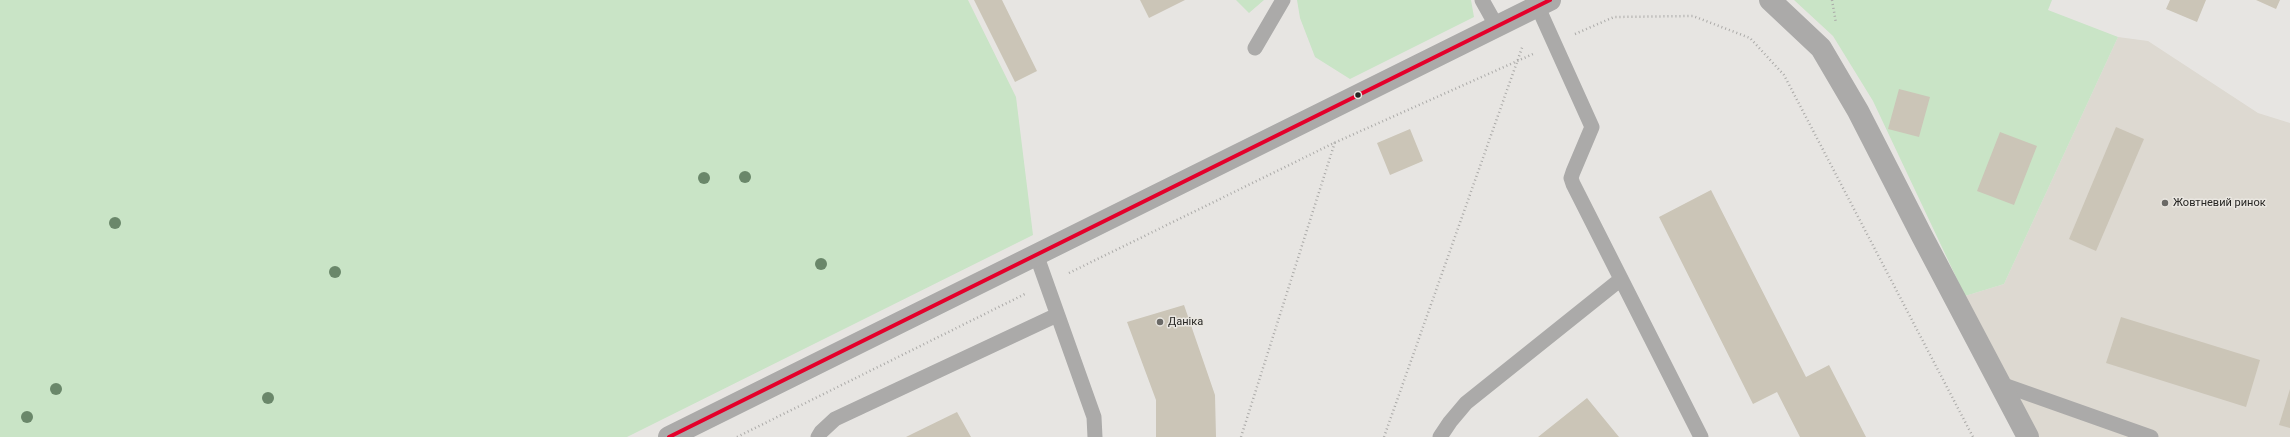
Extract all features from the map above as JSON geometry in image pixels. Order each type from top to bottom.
[{"type":"street","points":[[1770,0],[1821,48],[1858,111],[2028,437]]},
{"type":"street","points":[[669,437],[1543,2]]},
{"type":"lane","points":[[1254,48],[1284,0]]},
{"type":"lane","points":[[1482,0],[1496,25]]},
{"type":"lane","points":[[1543,2],[1555,43],[1592,126],[1571,178],[1701,437]]},
{"type":"lane","points":[[1036,254],[1094,417],[1095,437]]},
{"type":"lane","points":[[1440,437],[1466,403],[1621,279]]},
{"type":"lane","points":[[818,437],[834,419],[1057,314]]},
{"type":"lane","points":[[2001,384],[2151,437]]},
{"type":"path","points":[[1384,437],[1517,61],[1543,2]]},
{"type":"path","points":[[1334,143],[1614,17],[1693,16],[1750,38],[1784,75],[1973,437]]},
{"type":"path","points":[[1241,437],[1334,143],[1346,100]]},
{"type":"shaded area","name":"Жовтневий ринок","points":[[2118,37],[2148,41],[2258,113],[2290,123],[2290,437],[2037,437],[1965,296],[2004,284]]},
{"type":"green space","points":[[0,0],[968,0],[1016,97],[1033,235],[627,437],[0,437]]},
{"type":"green space","points":[[1236,0],[1264,0],[1249,13]]},
{"type":"green space","points":[[1297,0],[1471,0],[1474,17],[1350,79],[1315,57],[1300,18]]},
{"type":"green space","points":[[1794,0],[2052,0],[2048,10],[2118,37],[2004,284],[1965,296],[1873,101],[1833,36]]},
{"type":"building","points":[[974,0],[1002,0],[1037,71],[1015,82]]},
{"type":"building","points":[[1140,0],[1185,0],[1149,18]]},
{"type":"building","points":[[2170,0],[2206,0],[2197,22],[2166,9]]},
{"type":"building","points":[[2256,0],[2280,0],[2276,9]]},
{"type":"building","points":[[1899,89],[1930,97],[1919,137],[1888,129]]},
{"type":"building","points":[[2116,127],[2144,139],[2096,251],[2069,239]]},
{"type":"building","points":[[1410,129],[1423,161],[1390,175],[1377,143]]},
{"type":"building","points":[[2000,132],[2037,146],[2014,205],[1977,191]]},
{"type":"building","points":[[1711,190],[1806,377],[1829,365],[1866,437],[1800,437],[1777,392],[1753,404],[1659,217]]},
{"type":"building","points":[[1184,305],[1215,395],[1216,437],[1156,437],[1156,400],[1127,322]]},
{"type":"building","points":[[2121,317],[2260,360],[2246,407],[2106,363]]},
{"type":"building","points":[[2290,389],[2290,428],[2279,425]]},
{"type":"building","points":[[1587,398],[1619,437],[1538,437]]},
{"type":"building","points":[[957,412],[971,437],[906,437],[914,433]]},
{"type":"transit line","points":[[669,437],[1550,0]]},
{"type":"place","name":"Жовтневий ринок","points":[[2165,203]]},
{"type":"place","name":"Даніка","points":[[1160,322]]}]
